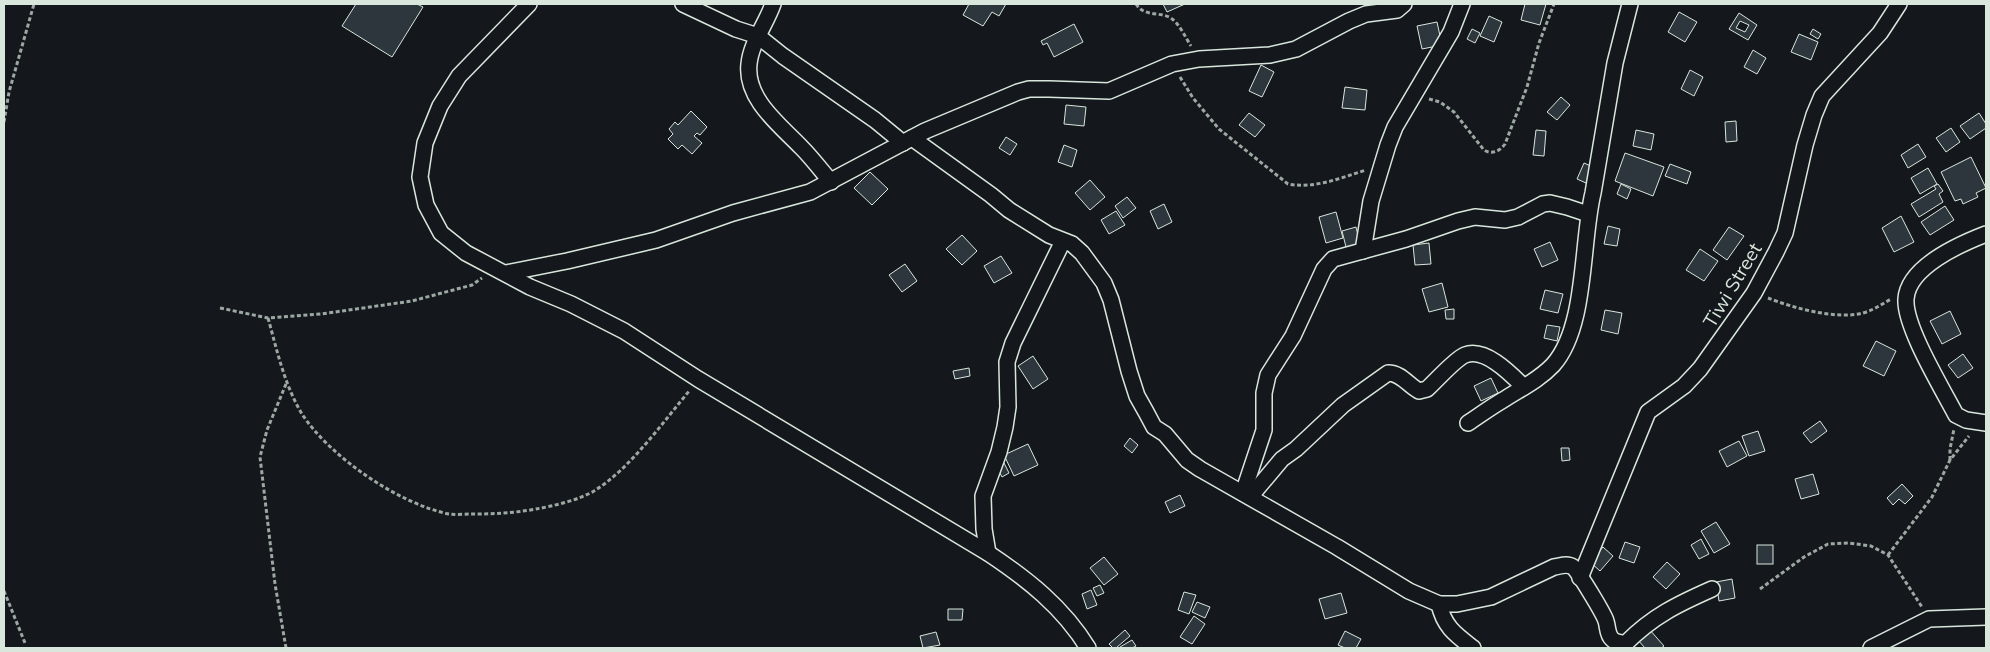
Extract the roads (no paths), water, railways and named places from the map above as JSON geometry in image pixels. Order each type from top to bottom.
[{"type":"street","points":[[529,4],[459,76],[440,106],[425,143],[420,177],[426,205],[442,233],[466,254],[530,287],[604,320],[698,380],[988,553],[1024,577],[1051,602],[1072,623],[1088,648]]},
{"type":"street","points":[[683,4],[736,29],[758,36],[783,56],[875,120],[991,195],[1008,210],[1049,235],[1072,244],[1082,253],[1104,283],[1111,300],[1137,396],[1154,426],[1165,434],[1187,460],[1409,591],[1439,604],[1457,604],[1482,599],[1554,567],[1565,564],[1574,568],[1606,620],[1612,640],[1626,643],[1642,627],[1666,610],[1712,589]]},
{"type":"street","points":[[773,4],[765,25],[758,36],[748,65],[750,80],[758,101],[831,182]]},
{"type":"street","points":[[502,271],[567,262],[656,240],[734,213],[810,192],[907,140],[1018,92],[1029,89],[1049,88],[1109,91],[1172,64],[1199,59],[1270,55],[1296,48],[1366,14],[1397,10],[1404,4]]},
{"type":"street","points":[[1363,251],[1372,201],[1395,127],[1452,32],[1462,4]]},
{"type":"street","points":[[1468,423],[1539,377],[1553,365],[1565,348],[1573,327],[1580,295],[1588,214],[1615,63],[1630,4]]},
{"type":"street","name":"Tiwi Street","points":[[1580,578],[1648,412],[1684,386],[1700,369],[1754,292],[1785,233],[1805,145],[1822,96],[1880,33],[1899,4]]},
{"type":"street","points":[[1246,495],[1264,430],[1264,393],[1268,375],[1297,329],[1324,268],[1333,259],[1475,217],[1505,220],[1518,217],[1543,204],[1550,203],[1568,207],[1588,214]]},
{"type":"street","points":[[1986,234],[1937,258],[1919,272],[1909,286],[1906,297],[1906,310],[1912,330],[1956,415],[1966,420],[1986,423]]},
{"type":"street","points":[[988,553],[984,529],[983,496],[999,452],[1005,427],[1008,407],[1007,362],[1013,343],[1063,241]]},
{"type":"street","points":[[1246,495],[1282,459],[1296,449],[1343,405],[1388,373],[1395,373],[1419,391],[1427,389],[1464,355],[1473,354],[1487,357],[1501,366],[1524,387]]},
{"type":"street","points":[[1439,604],[1448,628],[1473,648]]},
{"type":"street","points":[[1871,648],[1929,618],[1986,617]]}]
